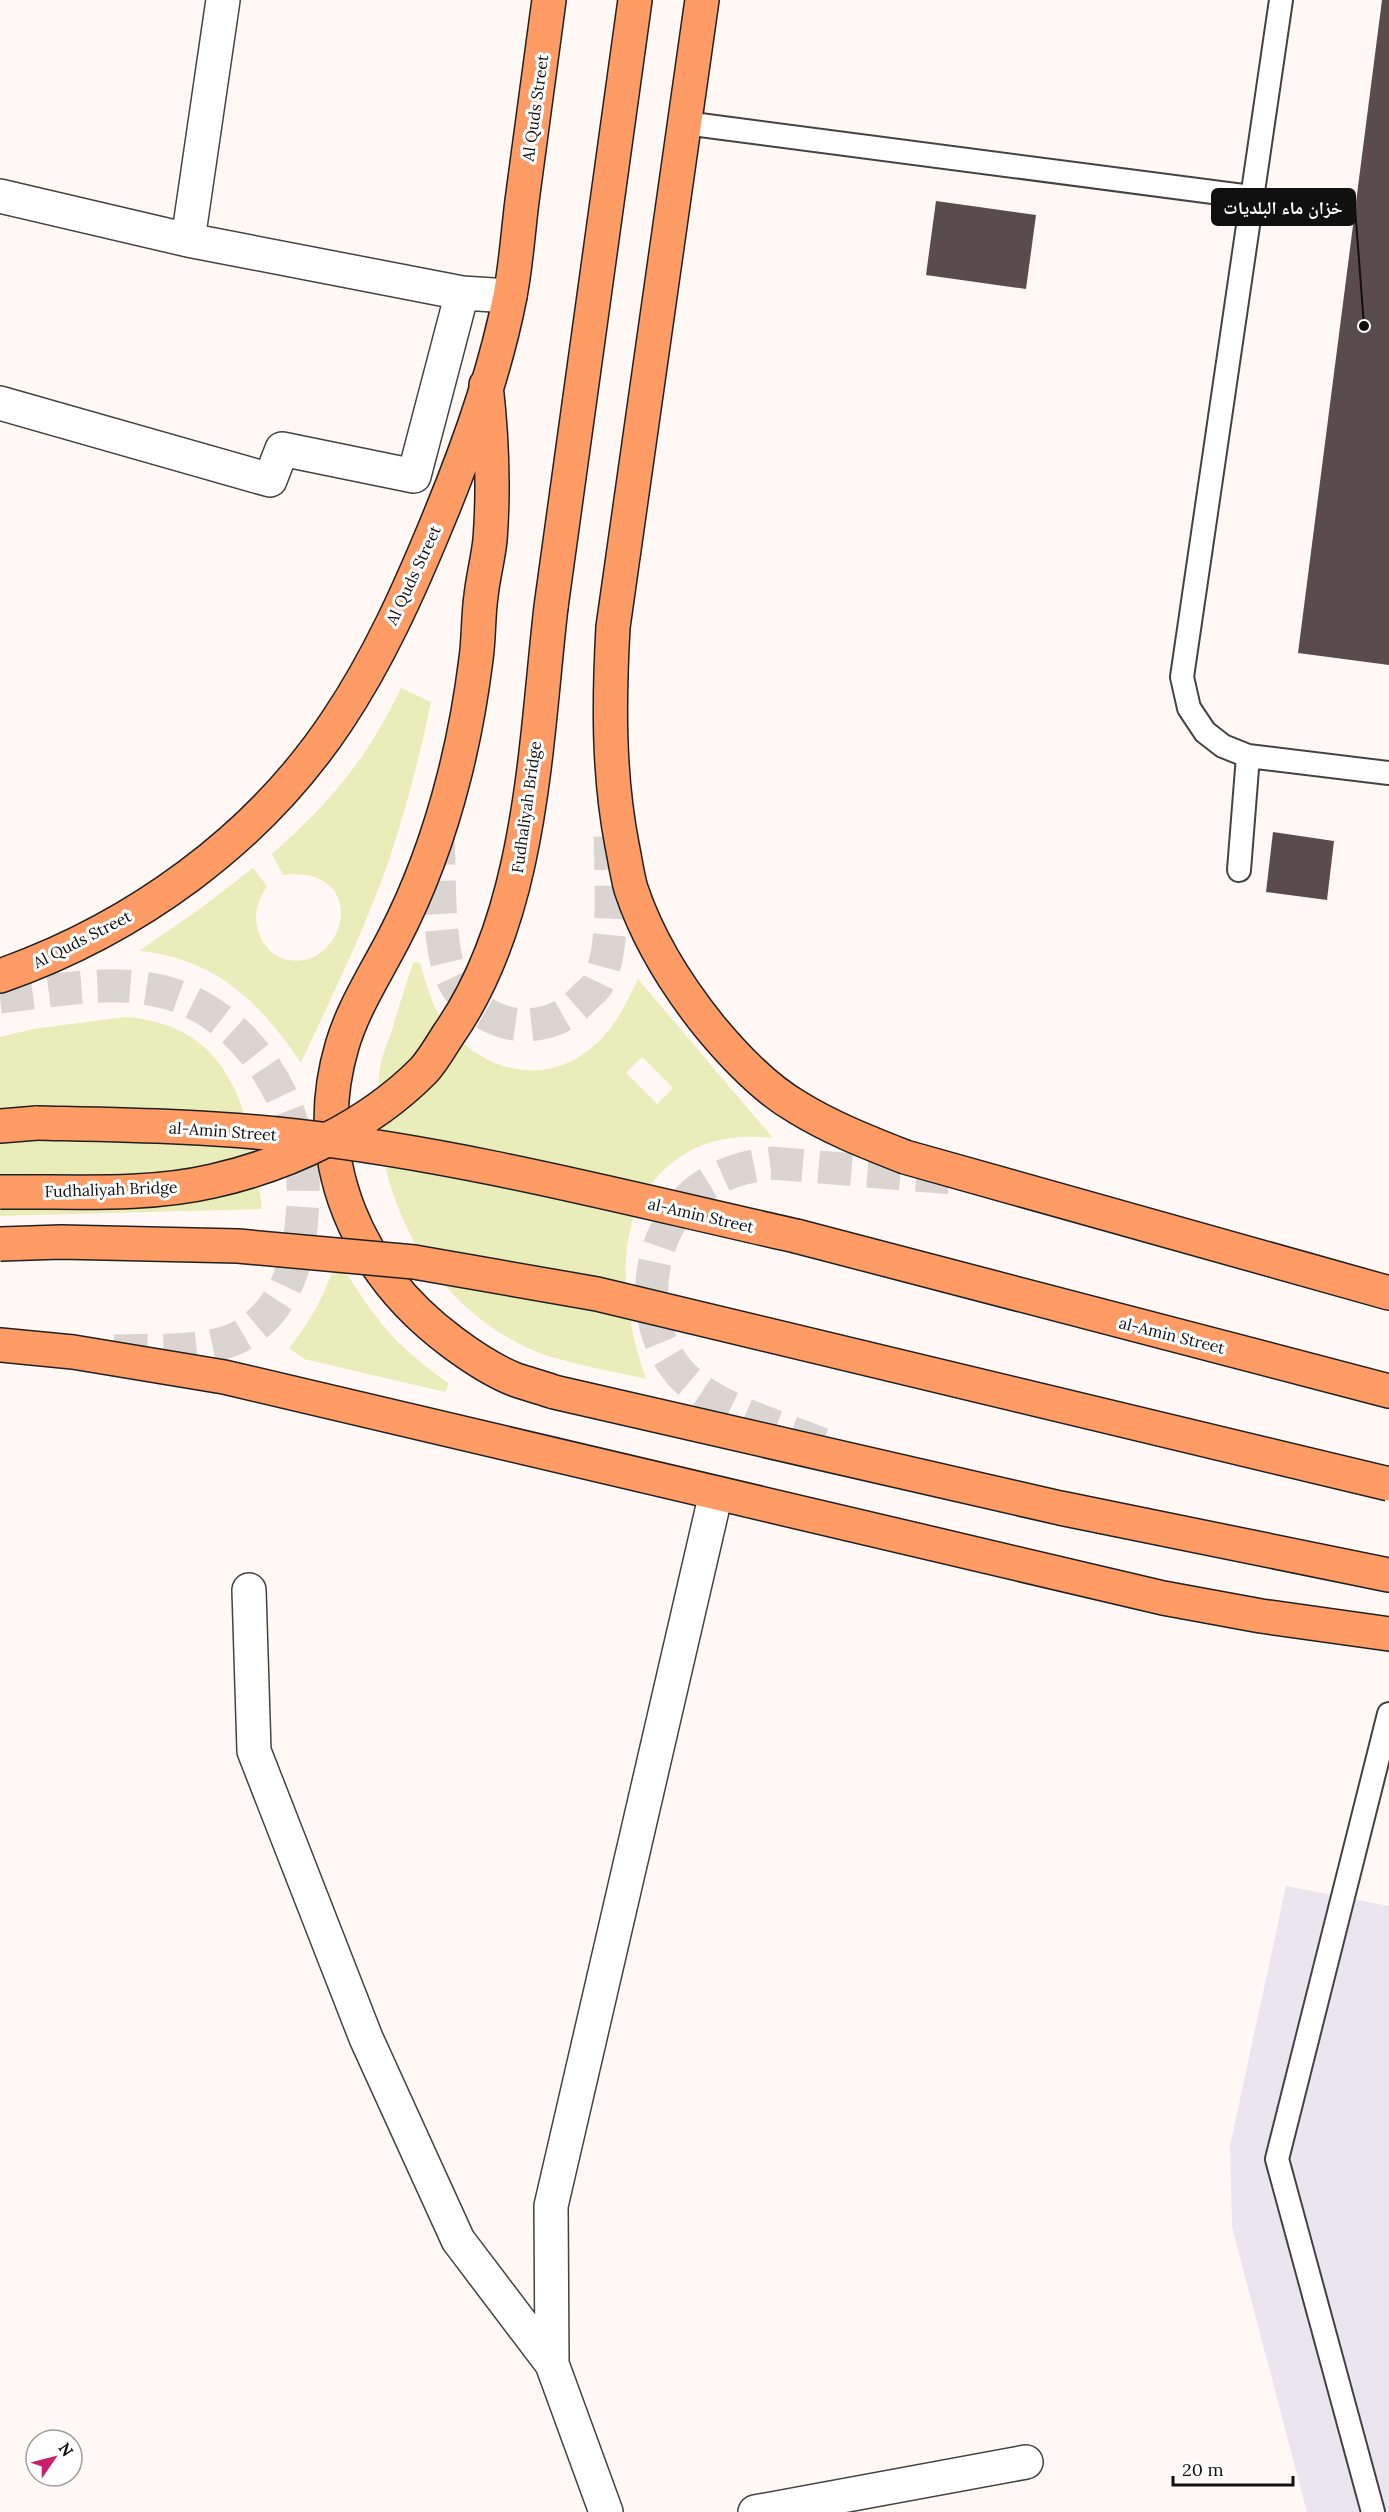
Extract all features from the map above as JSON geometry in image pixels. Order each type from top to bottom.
[{"type":"main road","name":"Al Quds Street","points":[[0,976],[88,939],[141,909],[191,874],[232,840],[271,803],[306,763],[344,710],[383,641],[422,559],[458,473],[486,385],[510,297],[549,0]]},
{"type":"main road","name":"Fudhaliyah Bridge","points":[[0,1192],[140,1191],[212,1181],[259,1168],[304,1151],[347,1128],[388,1100],[424,1069],[457,1023],[483,975],[515,882],[530,795],[551,607],[635,0]]},
{"type":"main road","points":[[702,0],[613,627],[609,690],[610,753],[616,810],[631,888],[646,926],[667,967],[692,1004],[721,1040],[758,1077],[795,1106],[848,1135],[904,1157],[1389,1293]]},
{"type":"main road","points":[[486,385],[492,437],[493,488],[489,542],[467,718],[454,778],[438,832],[396,935],[353,1014],[334,1078],[331,1114],[332,1150],[339,1185],[356,1230],[387,1281],[433,1327],[473,1358],[514,1379],[554,1392],[1060,1508],[1389,1575]]},
{"type":"main road","name":"al-Amin Street","points":[[0,1125],[37,1123],[166,1126],[294,1136],[420,1154],[546,1179],[796,1236],[1389,1391]]},
{"type":"main road","points":[[0,1244],[61,1242],[237,1246],[414,1262],[597,1294],[1389,1484]]},
{"type":"main road","points":[[0,1345],[73,1352],[224,1377],[1162,1598],[1261,1616],[1389,1634]]},
{"type":"street","points":[[188,240],[223,0]]},
{"type":"street","points":[[0,196],[188,240],[462,293],[510,297]]},
{"type":"street","points":[[0,403],[270,480],[282,449],[414,476],[462,293]]},
{"type":"street","points":[[552,2364],[551,2205],[716,1493]]},
{"type":"street","points":[[249,1590],[254,1751],[366,2038],[458,2240],[552,2364],[606,2512]]},
{"type":"street","points":[[755,2512],[1026,2462]]},
{"type":"lane","points":[[1281,0],[1182,676],[1189,708],[1205,732],[1223,746],[1248,756],[1389,773]]},
{"type":"lane","points":[[685,123],[1251,197]]},
{"type":"lane","points":[[1239,870],[1248,756]]},
{"type":"lane","points":[[1373,2512],[1277,2159],[1389,1714]]},
{"type":"shaded area","points":[[1286,1886],[1389,1906],[1389,2512],[1307,2512],[1232,2227],[1230,2146]]},
{"type":"green space","points":[[401,688],[431,702],[413,780],[390,857],[370,910],[301,1063],[252,1003],[213,973],[166,955],[139,951],[253,868],[267,886],[260,899],[256,918],[258,931],[269,949],[279,957],[288,960],[308,959],[324,950],[335,935],[341,918],[339,900],[329,886],[311,876],[283,875],[272,854],[312,817],[346,778],[375,737]]},
{"type":"green space","points":[[413,963],[420,963],[435,1006],[442,1019],[458,1038],[476,1053],[497,1064],[518,1069],[540,1070],[561,1065],[582,1055],[613,1025],[638,979],[773,1138],[746,1137],[720,1140],[684,1154],[652,1183],[638,1208],[629,1235],[626,1264],[627,1293],[631,1323],[646,1379],[552,1357],[500,1333],[465,1306],[436,1274],[412,1237],[394,1197],[383,1155],[378,1111],[380,1068]],"holes":[[[642,1057],[673,1088],[657,1104],[626,1073]]]},
{"type":"green space","points":[[125,1017],[162,1024],[192,1038],[214,1057],[231,1082],[243,1110],[252,1142],[262,1209],[0,1216],[0,1037],[33,1029]]},
{"type":"green space","points":[[337,1259],[364,1300],[395,1339],[449,1384],[445,1392],[304,1359],[289,1348],[317,1306]]},
{"type":"building","points":[[1382,0],[1389,0],[1389,665],[1298,653]]},
{"type":"building","points":[[936,201],[1036,215],[1026,289],[926,275]]},
{"type":"building","points":[[1273,832],[1334,841],[1327,900],[1266,892]]},
{"type":"tunnel","points":[[438,832],[442,930],[444,949],[453,980],[472,1005],[493,1018],[517,1025],[530,1025],[551,1021],[564,1015],[598,983],[604,967],[610,928],[610,825]]},
{"type":"tunnel","points":[[0,997],[86,987],[129,986],[171,994],[197,1005],[220,1019],[241,1037],[259,1059],[274,1082],[295,1133],[303,1177],[299,1244],[286,1287],[270,1312],[246,1333],[217,1345],[182,1350],[113,1351]]},
{"type":"tunnel","points":[[822,1444],[727,1406],[693,1385],[680,1373],[665,1351],[656,1326],[652,1300],[653,1273],[659,1247],[670,1222],[686,1201],[715,1179],[731,1172],[763,1164],[951,1178]]},
{"type":"place","name":"خزان ماء البلديات","points":[[1364,326]]}]
